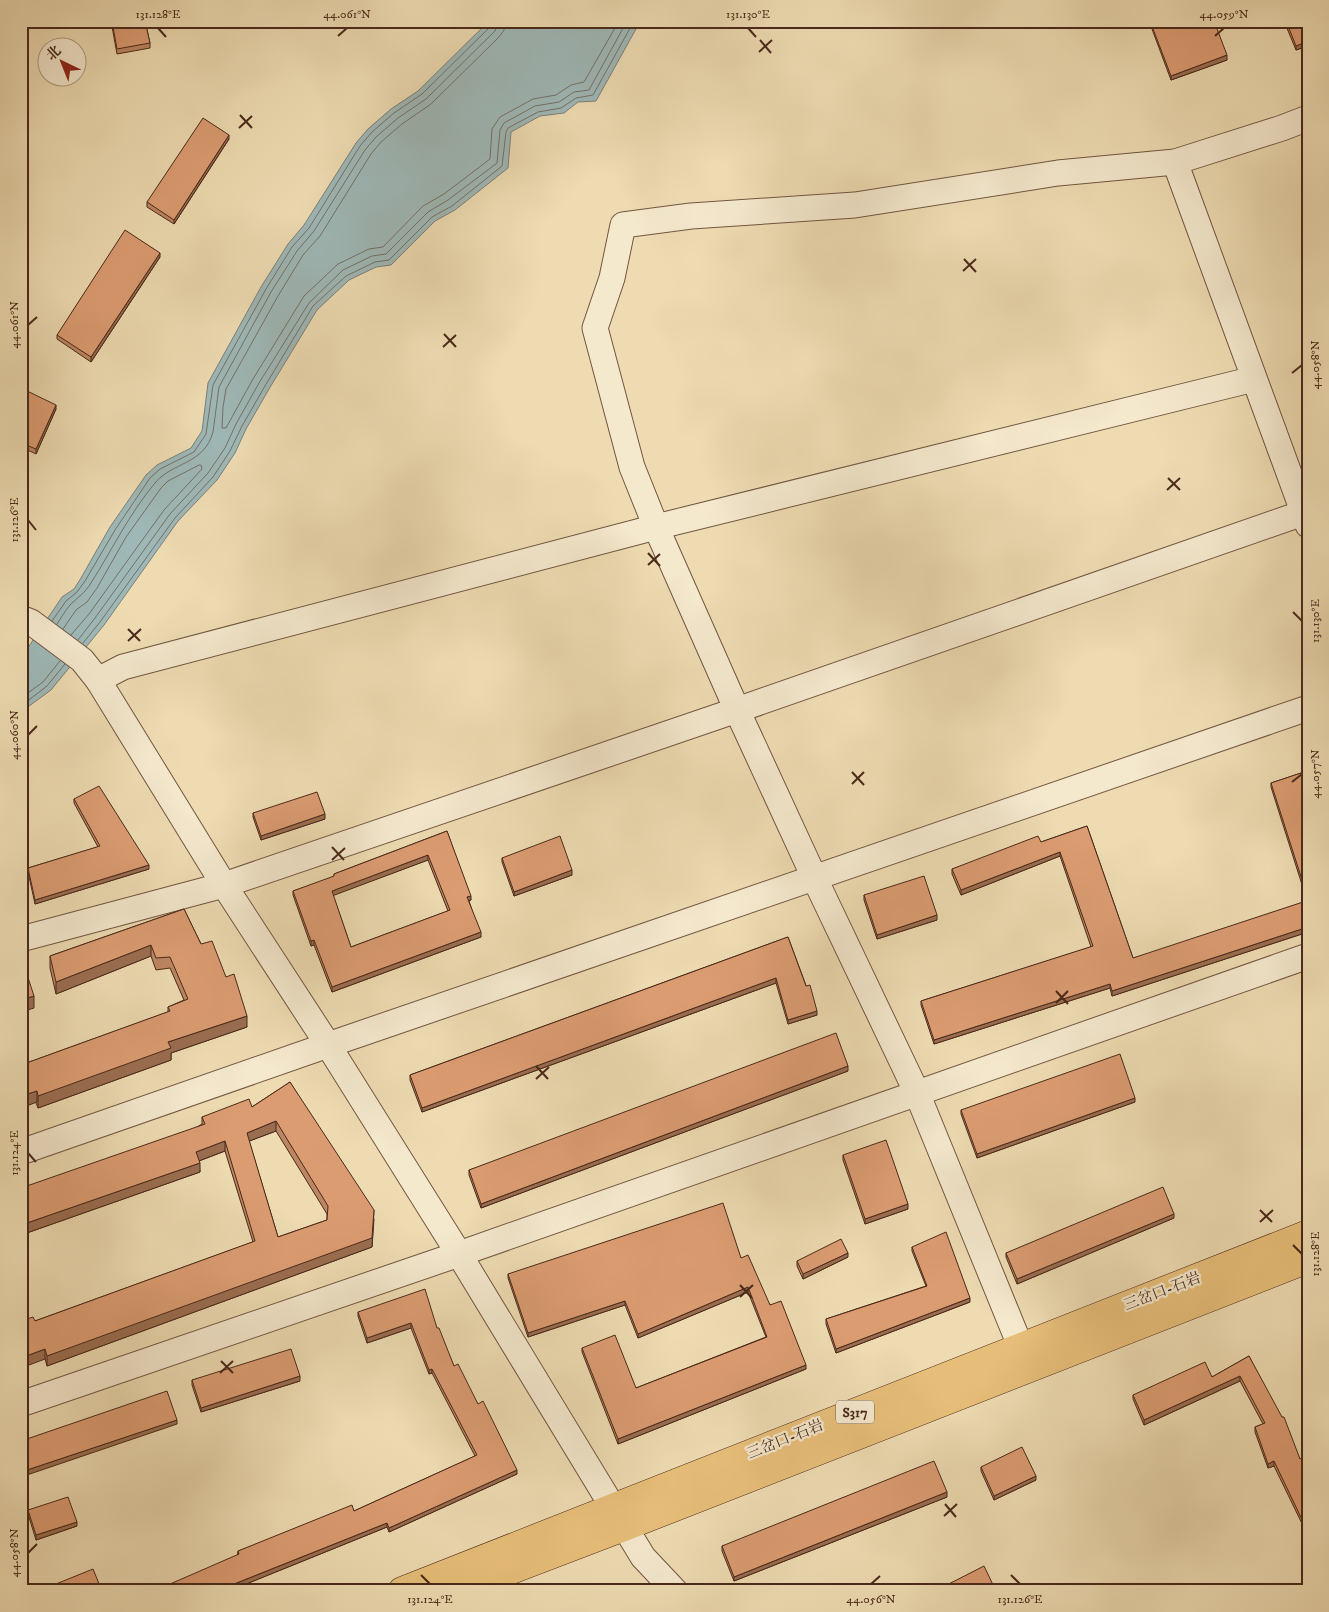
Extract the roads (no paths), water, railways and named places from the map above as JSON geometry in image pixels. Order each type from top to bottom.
[{"type":"highway","name":"三岔口-石岩","points":[[402,1591],[618,1517],[1025,1357],[1308,1234]]},
{"type":"highway","name":"三岔口-石岩","points":[[1025,1357],[1308,1258]]},
{"type":"highway","name":"三岔口-石岩","points":[[456,1591],[618,1517]]},
{"type":"street","points":[[1025,1357],[917,1093],[814,878],[656,527],[632,467],[595,328],[612,278],[623,224],[691,216],[855,205],[1058,173],[1175,162],[1308,118]]},
{"type":"street","points":[[21,940],[224,885],[1306,519],[1175,162]]},
{"type":"street","points":[[98,680],[123,667],[656,527],[1254,379]]},
{"type":"street","points":[[26,620],[82,660],[98,680],[224,885],[328,1045],[458,1254],[642,1556],[675,1591]]},
{"type":"street","points":[[21,1152],[1308,708]]},
{"type":"street","points":[[21,1404],[458,1254],[1308,956]]},
{"type":"water","points":[[489,21],[639,21],[596,101],[578,102],[564,113],[540,116],[511,132],[508,168],[455,210],[435,221],[391,265],[376,267],[349,280],[317,310],[246,429],[235,453],[217,480],[178,521],[104,625],[51,690],[21,712],[21,658],[62,597],[74,589],[110,527],[146,475],[157,465],[191,448],[202,431],[208,383],[261,287],[288,244],[304,225],[356,143],[368,129],[391,109],[418,91]]}]
